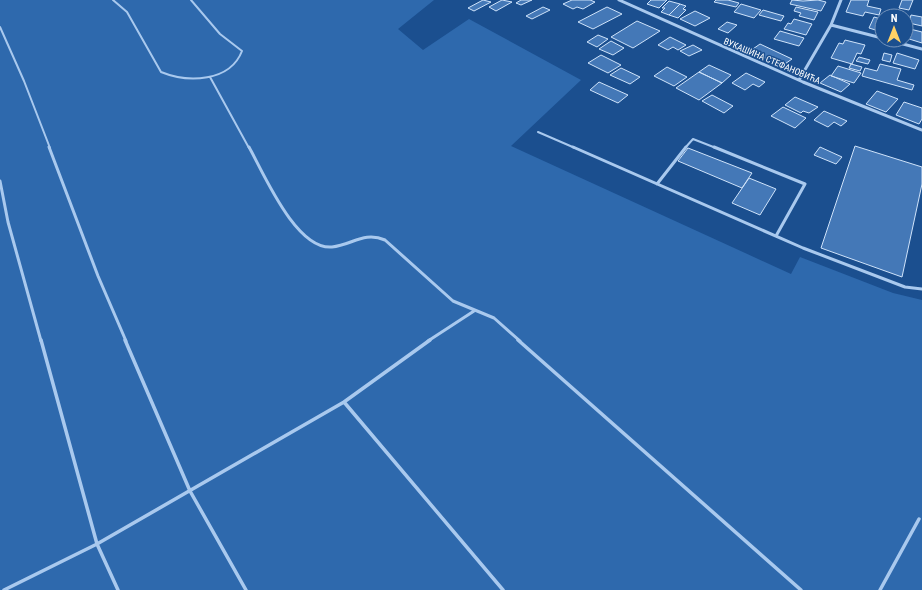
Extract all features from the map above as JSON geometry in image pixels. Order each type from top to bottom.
[{"type":"street","name":"ВУКАШИНА СТЕФАНОВИЋА","points":[[620,0],[799,80],[890,119],[922,130]]},
{"type":"street","points":[[799,80],[832,25],[841,0]]},
{"type":"street","points":[[832,25],[874,36]]},
{"type":"lane","points":[[113,0],[127,12],[161,72],[170,77],[210,77],[234,65],[239,59],[242,51],[220,34],[191,0]]},
{"type":"lane","points":[[0,27],[24,82],[98,276],[190,491],[246,590]]},
{"type":"lane","points":[[210,77],[285,214],[305,237],[322,246],[333,246],[368,236],[378,237],[385,240],[453,301],[494,318],[801,590]]},
{"type":"lane","points":[[538,132],[803,248],[905,287],[922,289]]},
{"type":"lane","points":[[657,184],[692,139],[805,184],[776,236]]},
{"type":"lane","points":[[0,180],[8,222],[97,544],[118,590]]},
{"type":"lane","points":[[4,590],[97,544],[344,402],[440,332],[474,311]]},
{"type":"lane","points":[[344,402],[502,590]]},
{"type":"lane","points":[[880,590],[919,519]]},
{"type":"shaded area","points":[[0,0],[434,0],[398,29],[423,50],[469,19],[581,80],[511,146],[791,274],[800,257],[893,293],[922,300],[922,590],[0,590]]},
{"type":"building","points":[[483,0],[491,2],[474,11],[468,8]]},
{"type":"building","points":[[502,0],[512,2],[496,11],[489,7]]},
{"type":"building","points":[[521,0],[532,0],[521,5],[516,3]]},
{"type":"building","points":[[572,0],[590,0],[595,2],[583,9],[577,7],[573,9],[563,4]]},
{"type":"building","points":[[651,0],[667,0],[659,8],[647,4]]},
{"type":"building","points":[[716,0],[728,0],[739,3],[736,7],[714,2]]},
{"type":"building","points":[[792,0],[818,0],[826,2],[821,11],[790,4]]},
{"type":"building","points":[[851,0],[869,0],[867,6],[876,8],[874,8],[874,14],[865,12],[863,16],[846,12]]},
{"type":"building","points":[[902,0],[913,0],[910,8],[899,8]]},
{"type":"building","points":[[669,1],[680,4],[669,15],[661,12],[665,8],[662,8]]},
{"type":"building","points":[[680,4],[686,6],[683,9],[686,10],[678,18],[669,15]]},
{"type":"building","points":[[741,4],[761,10],[754,18],[734,12]]},
{"type":"building","points":[[543,7],[550,10],[532,19],[526,16]]},
{"type":"building","points":[[607,7],[622,14],[593,29],[578,22]]},
{"type":"building","points":[[796,7],[818,12],[814,20],[799,16],[801,13],[794,11]]},
{"type":"building","points":[[763,10],[784,16],[781,21],[759,15]]},
{"type":"building","points":[[695,11],[710,18],[695,26],[680,19]]},
{"type":"building","points":[[914,16],[922,17],[922,26],[914,24]]},
{"type":"building","points":[[874,17],[874,30],[869,28]]},
{"type":"building","points":[[794,19],[812,24],[806,35],[784,29],[788,23],[791,24]]},
{"type":"building","points":[[637,21],[660,31],[633,48],[611,37]]},
{"type":"building","points":[[727,22],[737,25],[728,33],[718,29]]},
{"type":"building","points":[[914,30],[922,32],[922,43],[914,40]]},
{"type":"building","points":[[780,31],[804,38],[799,46],[774,39]]},
{"type":"building","points":[[598,35],[608,39],[597,47],[587,42]]},
{"type":"building","points":[[670,37],[686,45],[678,50],[673,47],[668,50],[658,45]]},
{"type":"building","points":[[845,40],[865,45],[861,54],[857,53],[852,64],[831,58],[839,43],[843,44]]},
{"type":"building","points":[[611,41],[624,48],[613,55],[599,49]]},
{"type":"building","points":[[760,44],[792,59],[782,66],[750,51]]},
{"type":"building","points":[[693,45],[702,50],[689,56],[680,51]]},
{"type":"building","points":[[884,53],[892,55],[890,62],[882,60]]},
{"type":"building","points":[[897,53],[919,60],[915,69],[893,63]]},
{"type":"building","points":[[601,55],[621,65],[608,73],[588,63]]},
{"type":"building","points":[[859,57],[870,60],[868,64],[856,61]]},
{"type":"building","points":[[851,64],[862,67],[860,71],[849,68]]},
{"type":"building","points":[[880,64],[901,69],[897,80],[914,85],[912,90],[862,76],[865,68],[877,71]]},
{"type":"building","points":[[709,65],[731,75],[722,83],[699,72]]},
{"type":"building","points":[[838,66],[861,73],[854,83],[831,76]]},
{"type":"building","points":[[667,67],[687,77],[674,86],[654,76]]},
{"type":"building","points":[[621,68],[640,77],[630,84],[610,75]]},
{"type":"building","points":[[699,72],[722,83],[699,100],[676,88]]},
{"type":"building","points":[[746,73],[765,82],[759,87],[753,84],[745,90],[732,83]]},
{"type":"building","points":[[830,75],[850,84],[841,92],[820,83]]},
{"type":"building","points":[[599,82],[628,95],[618,103],[590,90]]},
{"type":"building","points":[[877,91],[898,99],[886,112],[866,104]]},
{"type":"building","points":[[712,95],[733,106],[724,113],[702,101]]},
{"type":"building","points":[[795,97],[818,107],[809,113],[803,111],[801,113],[785,105]]},
{"type":"building","points":[[904,102],[922,108],[922,119],[919,124],[896,115]]},
{"type":"building","points":[[783,107],[806,118],[795,128],[771,116]]},
{"type":"building","points":[[824,111],[847,121],[841,126],[834,122],[828,127],[814,120]]},
{"type":"building","points":[[855,146],[922,167],[922,184],[902,277],[821,248]]},
{"type":"building","points":[[820,147],[842,157],[836,164],[814,155]]},
{"type":"building","points":[[688,148],[752,173],[742,188],[678,161]]},
{"type":"building","points":[[749,178],[776,189],[760,215],[732,203]]}]
